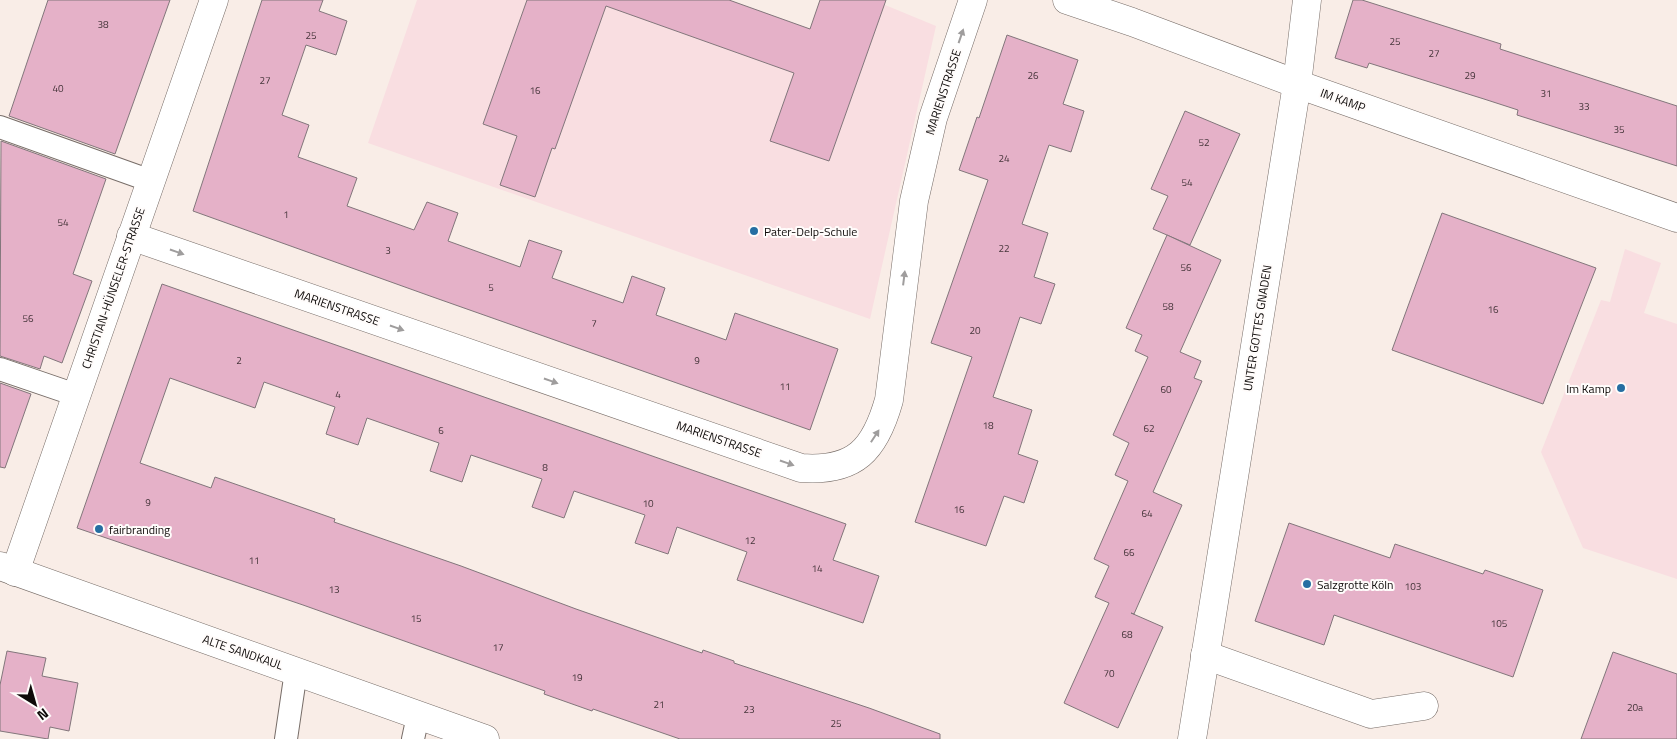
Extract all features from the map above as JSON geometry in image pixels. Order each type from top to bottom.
[{"type":"street","name":"CHRISTIAN-HÜNSELER-STRASSE","points":[[7,569],[76,395],[214,0]]},
{"type":"street","name":"MARIENSTRASSE","points":[[131,236],[801,468],[819,469],[838,466],[855,458],[872,442],[883,423],[889,400],[914,201],[933,118],[974,0]]},
{"type":"street","name":"IM KAMP","points":[[1067,0],[1132,22],[1297,84],[1677,218]]},
{"type":"street","name":"UNTER GOTTES GNADEN","points":[[1192,739],[1297,84],[1307,0]]},
{"type":"street","name":"ALTE SANDKAUL","points":[[7,569],[296,671],[416,727],[485,739]]},
{"type":"street","points":[[1204,655],[1371,714],[1424,706]]},
{"type":"lane","points":[[0,128],[151,181]]},
{"type":"lane","points":[[0,369],[76,395]]},
{"type":"lane","points":[[286,739],[296,671]]},
{"type":"shaded area","name":"Pater-Delp-Schule","points":[[417,0],[729,0],[810,29],[820,0],[873,0],[936,26],[870,319],[368,143]]},
{"type":"shaded area","name":"Im Kamp","points":[[1625,249],[1661,263],[1644,313],[1677,324],[1677,579],[1583,548],[1541,452],[1601,300],[1610,302]]},
{"type":"building","points":[[48,0],[170,0],[115,154],[9,116]]},
{"type":"building","points":[[262,0],[323,0],[319,11],[347,21],[336,55],[306,45],[282,115],[309,125],[298,157],[357,178],[347,206],[414,230],[427,202],[458,213],[448,241],[520,267],[529,240],[562,251],[552,278],[623,303],[632,276],[665,288],[656,315],[726,340],[735,313],[838,349],[810,430],[193,211]]},
{"type":"building","points":[[527,0],[729,0],[810,29],[820,0],[886,0],[829,161],[770,141],[794,73],[606,6],[555,149],[552,148],[535,197],[500,185],[517,136],[483,124]]},
{"type":"building","points":[[1353,0],[1362,0],[1501,44],[1500,49],[1677,106],[1677,166],[1517,115],[1518,110],[1484,99],[1369,63],[1367,68],[1335,58]]},
{"type":"building","points":[[1007,35],[1078,60],[1063,104],[1084,111],[1071,152],[1049,145],[1022,224],[1048,233],[1034,277],[1055,284],[1041,324],[1020,317],[993,397],[1032,410],[1018,454],[1038,461],[1024,503],[1004,496],[986,546],[915,522],[972,357],[931,343],[988,180],[959,170]]},
{"type":"building","points":[[1185,111],[1240,134],[1190,245],[1153,229],[1168,196],[1151,189]]},
{"type":"building","points":[[1,141],[106,179],[73,274],[92,281],[62,363],[44,356],[40,369],[0,356]]},
{"type":"building","points":[[1442,213],[1596,268],[1543,404],[1392,350]]},
{"type":"building","points":[[1167,235],[1221,260],[1180,352],[1201,361],[1194,378],[1202,381],[1153,492],[1182,505],[1134,614],[1131,613],[1163,627],[1118,728],[1064,703],[1109,603],[1095,597],[1109,566],[1094,559],[1128,481],[1115,475],[1129,443],[1113,435],[1148,357],[1135,351],[1142,335],[1126,328]]},
{"type":"building","points":[[162,284],[846,524],[833,560],[879,576],[863,623],[737,580],[747,552],[677,527],[668,554],[635,543],[645,515],[574,491],[564,518],[532,507],[542,479],[471,455],[462,482],[430,471],[439,443],[367,418],[358,445],[326,434],[335,407],[264,382],[255,408],[170,378],[140,463],[211,488],[215,477],[335,519],[334,522],[461,566],[576,609],[702,653],[703,650],[734,661],[734,663],[869,708],[940,734],[940,739],[680,739],[593,709],[592,711],[544,694],[545,691],[303,605],[77,528]]},
{"type":"building","points":[[0,383],[31,394],[5,468],[0,467]]},
{"type":"building","points":[[1289,523],[1390,558],[1395,544],[1483,574],[1485,570],[1543,590],[1513,677],[1334,615],[1324,645],[1255,621]]},
{"type":"building","points":[[7,651],[46,658],[42,676],[78,683],[69,731],[50,727],[48,739],[0,731],[0,685]]},
{"type":"building","points":[[1613,652],[1677,674],[1677,739],[1581,739]]},
{"type":"place","name":"Pater-Delp-Schule","points":[[754,231]]},
{"type":"place","name":"Im Kamp","points":[[1621,388]]},
{"type":"place","name":"fairbranding","points":[[99,529]]},
{"type":"place","name":"Salzgrotte Köln","points":[[1307,584]]}]
